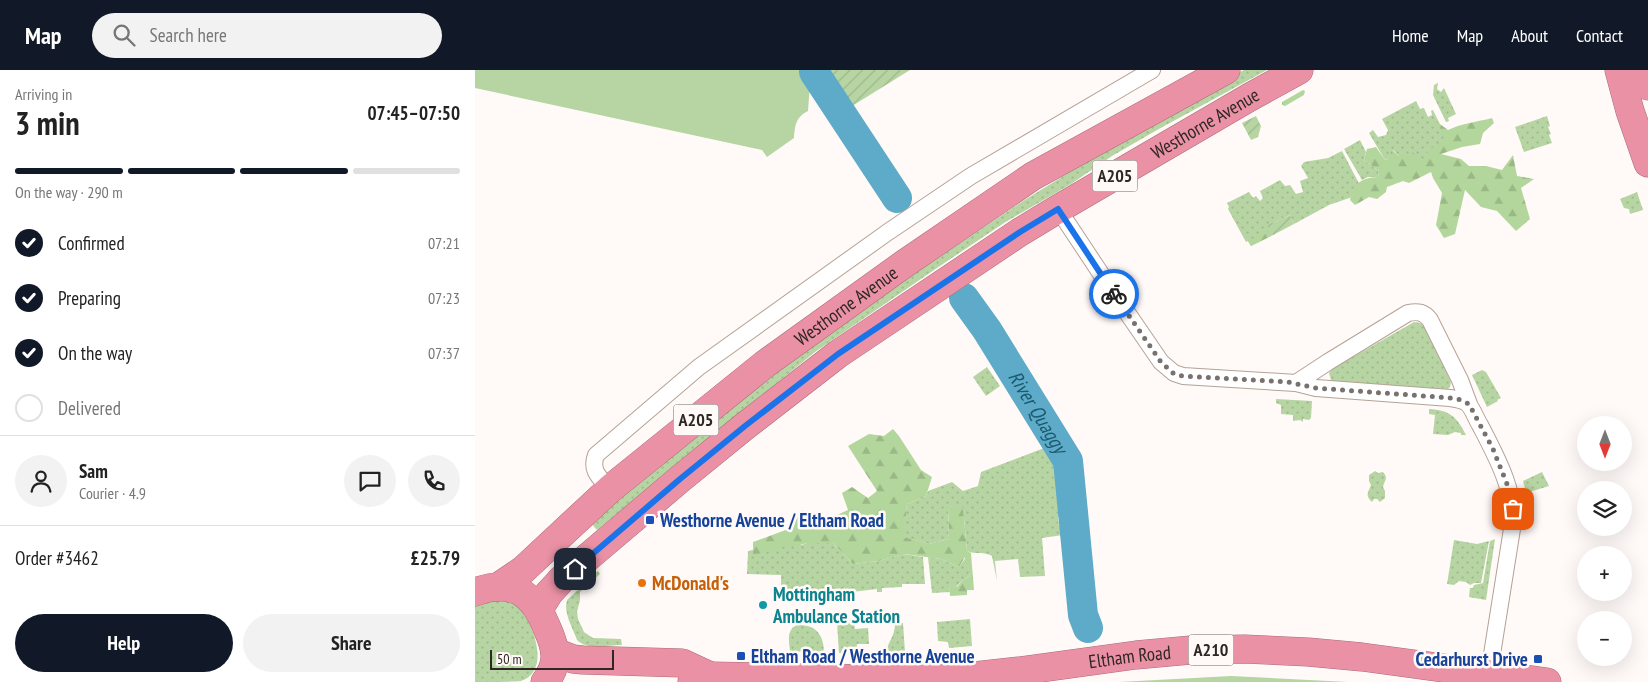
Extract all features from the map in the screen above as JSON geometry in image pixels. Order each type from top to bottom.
[{"type":"highway","name":"Westhorne Avenue","points":[[486,589],[523,570],[564,530],[605,484],[765,364],[904,264],[1025,182],[1226,70]]},
{"type":"highway","name":"Westhorne Avenue","points":[[539,609],[549,593],[562,579],[687,473],[838,354],[1020,232],[1299,70]]},
{"type":"highway","points":[[1619,70],[1630,111],[1648,163]]},
{"type":"highway","points":[[1643,70],[1648,86]]},
{"type":"highway","name":"A205","points":[[486,589],[518,590],[529,597],[539,609],[552,639],[555,652],[555,665],[551,675],[545,682]]},
{"type":"highway","name":"Eltham Road","points":[[555,652],[573,659],[583,660],[682,664],[704,680],[935,679],[1010,672],[1136,655],[1191,650],[1244,649],[1362,657],[1547,682]]},
{"type":"street","name":"Westhorne Avenue","points":[[605,484],[595,471],[593,463],[596,455],[699,367],[888,232],[971,176],[1152,70]]},
{"type":"street","points":[[1058,209],[1113,292],[1167,368],[1174,374],[1296,383],[1316,388],[1451,398],[1469,404]]},
{"type":"street","points":[[1296,383],[1408,313],[1419,312],[1426,315],[1430,320],[1461,380],[1469,404],[1493,449],[1511,494],[1513,509],[1511,537],[1489,673]]},
{"type":"green space","points":[[475,70],[811,70],[808,111],[797,122],[794,138],[767,157],[762,150],[475,88]]},
{"type":"green space","points":[[819,70],[910,70],[849,108]]},
{"type":"green space","points":[[1244,70],[1267,70],[1112,156],[1071,184],[1004,223],[815,352],[597,530],[588,520],[697,429],[920,270],[1023,201],[1196,94]]},
{"type":"green space","points":[[1438,83],[1437,89],[1441,92],[1444,88],[1456,114],[1448,118],[1449,121],[1446,122],[1433,95],[1434,85]]},
{"type":"green space","points":[[1303,90],[1305,91],[1304,95],[1285,106],[1282,105],[1282,102]]},
{"type":"green space","points":[[1416,101],[1420,109],[1424,108],[1428,117],[1432,115],[1431,111],[1433,110],[1447,139],[1435,167],[1399,156],[1393,150],[1388,159],[1385,160],[1369,133],[1373,130],[1378,137],[1386,135],[1388,130],[1382,119]]},
{"type":"green space","points":[[1256,116],[1261,126],[1258,137],[1251,140],[1242,123]]},
{"type":"green space","points":[[1547,116],[1552,143],[1524,152],[1515,127]]},
{"type":"green space","points":[[1492,118],[1494,123],[1483,133],[1480,144],[1462,147],[1441,154],[1461,159],[1469,166],[1486,166],[1502,170],[1513,155],[1517,176],[1534,179],[1521,188],[1530,219],[1516,231],[1497,211],[1481,207],[1465,190],[1455,234],[1444,238],[1436,225],[1442,193],[1431,172],[1409,183],[1403,181],[1387,187],[1386,192],[1377,199],[1369,197],[1355,205],[1350,200],[1354,189],[1359,183],[1363,180],[1378,177],[1379,171],[1364,160],[1367,149],[1376,147],[1385,160],[1388,159],[1392,150],[1399,156],[1412,152],[1420,158],[1428,159],[1427,151],[1445,140],[1436,121],[1448,130],[1464,124]]},
{"type":"green space","points":[[1360,140],[1366,152],[1364,160],[1379,171],[1378,177],[1368,177],[1362,180],[1344,149]]},
{"type":"green space","points":[[1342,151],[1364,193],[1329,205],[1294,224],[1290,215],[1270,224],[1275,234],[1251,246],[1248,241],[1246,242],[1228,209],[1227,203],[1249,192],[1253,198],[1256,196],[1260,201],[1263,198],[1260,191],[1280,180],[1285,186],[1290,185],[1296,194],[1303,192],[1300,181],[1308,178],[1301,166],[1304,162],[1328,158]]},
{"type":"green space","points":[[1637,192],[1643,210],[1630,214],[1629,209],[1624,208],[1620,199]]},
{"type":"green space","points":[[1290,215],[1294,224],[1273,235],[1267,225]]},
{"type":"green space","points":[[1268,231],[1271,236],[1251,246],[1248,241]]},
{"type":"green space","points":[[1414,322],[1420,323],[1425,327],[1451,382],[1448,389],[1334,382],[1331,380],[1329,373],[1332,369]]},
{"type":"green space","points":[[987,367],[1000,386],[986,396],[973,377]]},
{"type":"green space","points":[[1482,370],[1486,372],[1501,398],[1487,407],[1472,375]]},
{"type":"green space","points":[[1276,399],[1312,401],[1311,418],[1309,420],[1303,419],[1303,422],[1300,420],[1293,421],[1293,415],[1281,414],[1281,405],[1276,403]]},
{"type":"green space","points":[[1429,409],[1448,413],[1456,419],[1466,435],[1455,432],[1448,435],[1433,434],[1435,415],[1429,414]]},
{"type":"green space","points":[[893,429],[921,470],[932,477],[926,496],[907,504],[904,537],[929,544],[949,539],[948,506],[963,507],[967,551],[971,553],[974,590],[967,590],[967,595],[950,596],[949,585],[957,587],[970,576],[965,557],[959,567],[941,559],[904,554],[879,561],[853,564],[833,543],[808,543],[753,555],[753,542],[791,528],[802,510],[819,523],[848,510],[842,493],[852,487],[868,498],[877,491],[848,446],[869,434],[884,436]]},
{"type":"green space","points":[[1052,445],[1063,462],[1074,564],[1071,564],[1065,515],[1058,517],[1063,535],[1042,538],[1045,576],[1020,577],[1018,559],[995,561],[997,581],[992,556],[967,551],[963,508],[948,506],[949,539],[929,544],[903,537],[907,504],[926,496],[928,491],[952,482],[963,491],[978,486],[981,472]]},
{"type":"green space","points":[[1375,471],[1378,473],[1383,472],[1386,476],[1383,487],[1385,498],[1380,502],[1374,499],[1372,502],[1368,495],[1371,485],[1369,475]]},
{"type":"green space","points":[[1542,472],[1549,486],[1526,493],[1523,481]]},
{"type":"green space","points":[[798,539],[801,545],[808,543],[833,543],[853,564],[879,561],[903,554],[923,557],[925,584],[902,584],[902,587],[882,588],[882,592],[877,592],[877,589],[852,592],[830,599],[829,593],[786,595],[785,589],[781,589],[781,575],[747,574],[748,551]]},
{"type":"green space","points":[[1495,539],[1486,600],[1469,597],[1470,588],[1483,583],[1490,541]]},
{"type":"green space","points":[[1454,540],[1477,544],[1489,541],[1481,583],[1470,585],[1459,581],[1454,585],[1447,584]]},
{"type":"green space","points":[[928,557],[941,559],[959,567],[966,557],[970,576],[956,587],[949,586],[950,592],[932,593]]},
{"type":"green space","points":[[598,571],[600,574],[580,592],[577,612],[578,619],[584,632],[593,638],[621,639],[622,645],[598,647],[582,643],[577,640],[569,620],[566,610],[567,600]]},
{"type":"green space","points":[[498,600],[517,606],[525,615],[534,635],[538,658],[530,676],[521,681],[475,682],[475,606]]},
{"type":"green space","points":[[970,619],[972,646],[949,648],[948,642],[938,641],[937,622]]},
{"type":"green space","points":[[854,622],[855,629],[868,628],[869,644],[857,644],[857,654],[839,653],[837,623]]},
{"type":"green space","points":[[895,623],[903,623],[905,652],[887,653],[888,645],[894,632]]},
{"type":"green space","points":[[797,625],[809,626],[818,632],[824,647],[824,653],[790,651],[790,633],[793,627]]},
{"type":"green space","points":[[1231,676],[1348,682],[1119,682]]},
{"type":"waterway","name":"River Quaggy","points":[[814,70],[897,198]]},
{"type":"waterway","name":"River Quaggy","points":[[964,298],[987,330],[1068,461],[1083,615],[1088,628]]},
{"type":"way so far","points":[[1114,294],[1161,362],[1174,374],[1237,380],[1288,382],[1316,388],[1451,398],[1469,404],[1493,449],[1511,494],[1513,509]]},
{"type":"place","name":"Westhorne Avenue / Eltham Road","points":[[650,520]]},
{"type":"place","name":"McDonald's","points":[[642,583]]},
{"type":"place","name":"Mottingham Ambulance Station","points":[[763,605]]},
{"type":"place","name":"Eltham Road / Westhorne Avenue","points":[[741,656]]},
{"type":"place","name":"Cedarhurst Drive","points":[[1538,659]]},
{"type":"route","points":[[575,569],[680,479],[838,354],[1020,232],[1058,209],[1114,294]]}]
